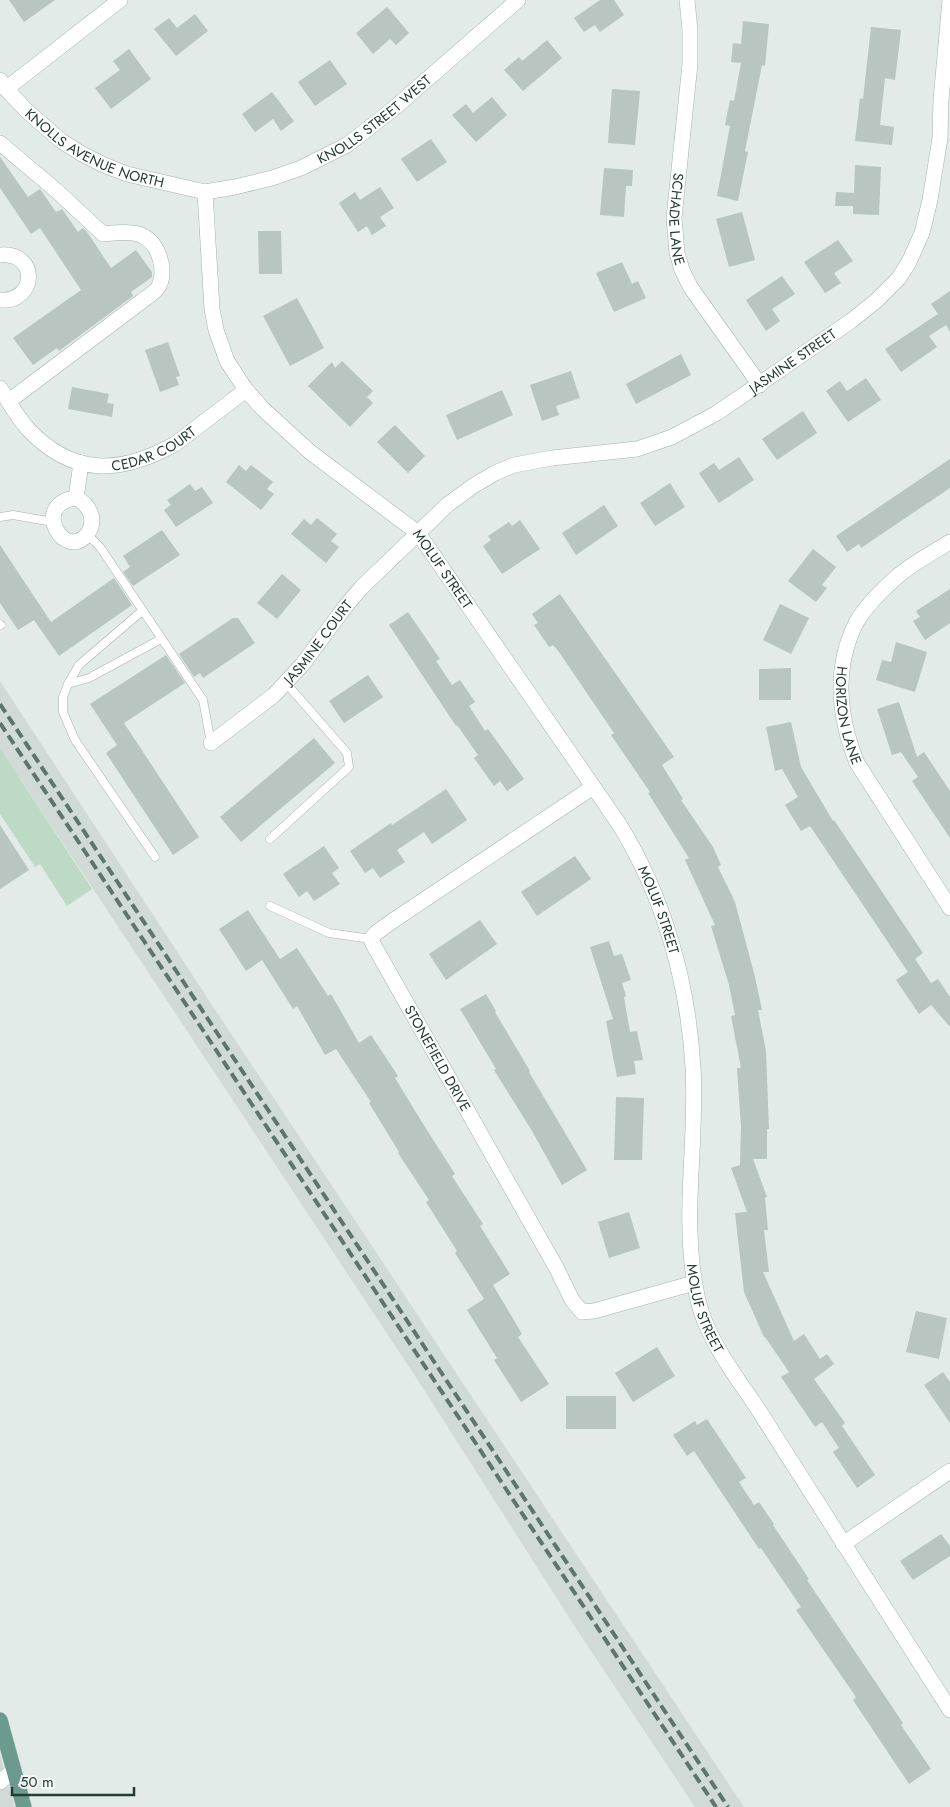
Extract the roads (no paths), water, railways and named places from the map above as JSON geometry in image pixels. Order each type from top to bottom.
[{"type":"main road","points":[[0,1720],[24,1807]]},
{"type":"street","points":[[3,85],[120,0]]},
{"type":"street","name":"KNOLLS STREET WEST","points":[[205,192],[235,188],[272,178],[301,168],[347,145],[392,110],[518,0]]},
{"type":"street","name":"SCHADE LANE","points":[[687,0],[690,30],[690,64],[674,218],[677,253],[690,288],[760,385]]},
{"type":"street","name":"JASMINE STREET","points":[[418,533],[447,505],[473,486],[495,473],[514,465],[552,458],[637,449],[672,437],[717,413],[760,385],[851,321],[876,301],[899,278],[909,262],[922,233],[945,138],[941,100],[950,0]]},
{"type":"street","name":"KNOLLS AVENUE NORTH","points":[[3,85],[46,128],[60,140],[82,154],[127,174],[205,192]]},
{"type":"street","points":[[0,142],[103,234],[138,234],[146,238],[161,259],[163,272],[158,287],[142,302],[9,401]]},
{"type":"street","name":"MOLUF STREET","points":[[205,192],[212,309],[216,330],[227,361],[246,390],[263,409],[310,452],[418,533],[593,787],[642,864],[664,918],[688,1015],[693,1068],[689,1238],[694,1283],[705,1323],[732,1372],[754,1403],[950,1710]]},
{"type":"street","points":[[0,255],[10,255],[18,258],[25,264],[29,277],[26,287],[20,296],[11,300],[0,300]]},
{"type":"street","name":"CEDAR COURT","points":[[0,388],[28,429],[41,441],[64,457],[81,463],[104,467],[136,462],[175,444],[246,390]]},
{"type":"street","points":[[76,498],[81,463]]},
{"type":"street","points":[[76,498],[83,501],[89,507],[92,516],[87,534],[80,540],[72,542],[61,537],[55,530],[53,522],[54,512],[59,504],[68,499],[76,498]]},
{"type":"street","name":"JASMINE COURT","points":[[211,743],[274,695],[286,683],[302,665],[345,607],[418,533]]},
{"type":"street","name":"HORIZON LANE","points":[[950,542],[926,555],[900,574],[877,596],[857,622],[844,661],[840,688],[842,716],[848,741],[857,763],[950,908]]},
{"type":"street","points":[[372,939],[376,933],[593,787]]},
{"type":"street","name":"STONEFIELD DRIVE","points":[[372,939],[418,1025],[557,1269],[572,1300],[582,1312],[594,1311],[694,1283]]},
{"type":"street","points":[[844,1544],[950,1471]]},
{"type":"street","points":[[0,1782],[14,1770]]},
{"type":"lane","points":[[0,517],[13,515],[53,522]]},
{"type":"lane","points":[[87,534],[100,547],[203,700],[211,743]]},
{"type":"lane","points":[[142,611],[79,665],[63,697],[64,712],[75,740],[154,857]]},
{"type":"lane","points":[[68,684],[89,678],[161,639]]},
{"type":"lane","points":[[270,839],[349,767],[347,753],[286,683]]},
{"type":"lane","points":[[270,906],[329,934],[372,939]]},
{"type":"railway","points":[[0,704],[728,1807]]},
{"type":"railway","points":[[0,723],[716,1807]]}]
